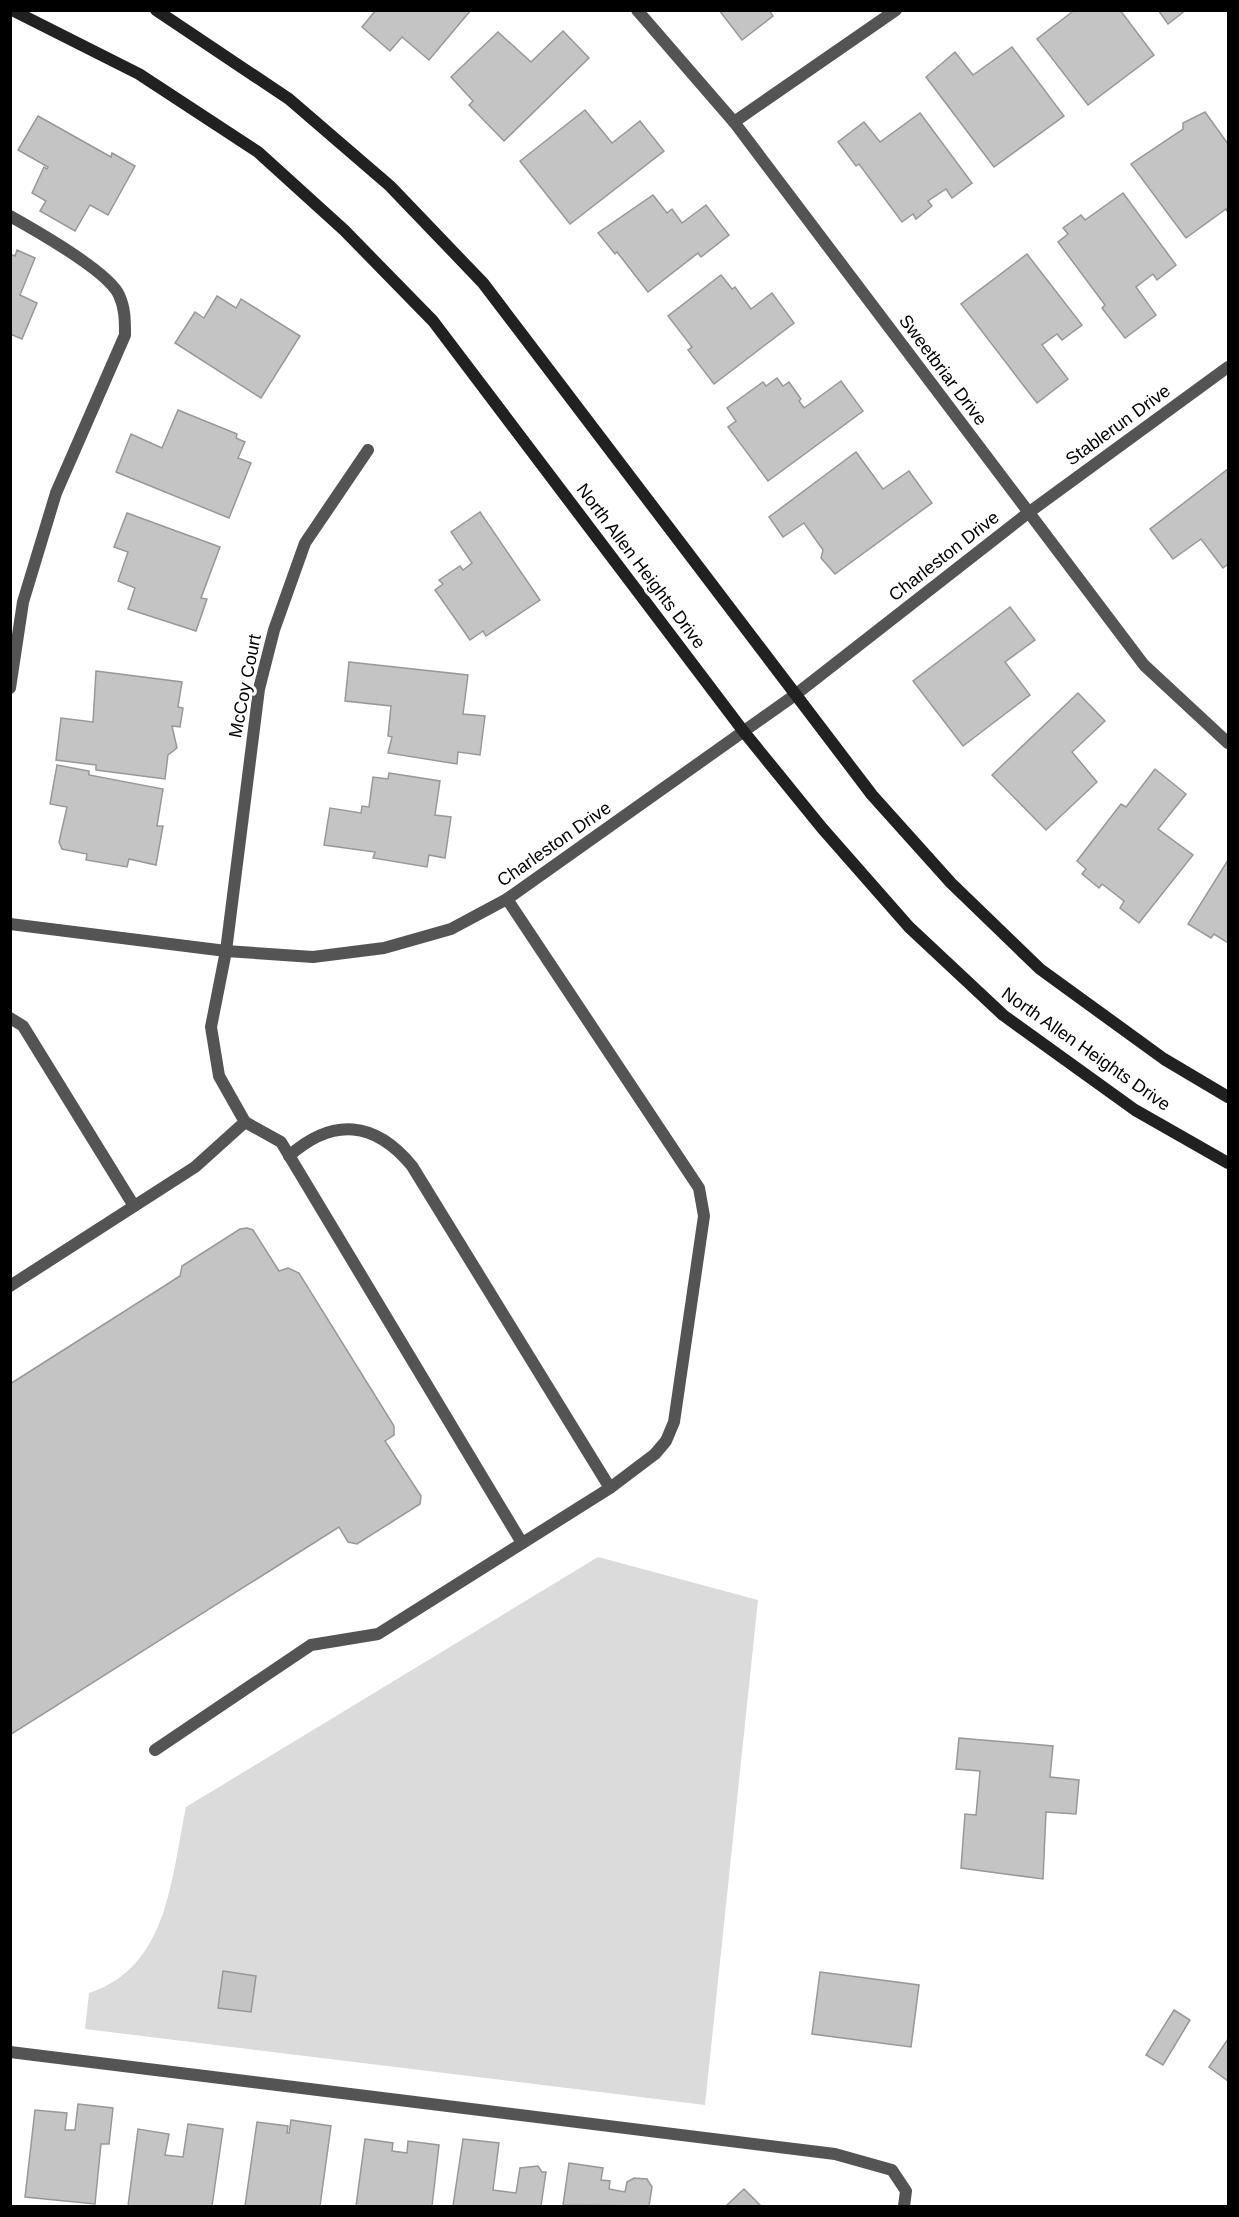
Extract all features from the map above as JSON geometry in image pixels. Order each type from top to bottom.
[{"type":"main road","name":"North Allen Heights Drive","points":[[12,10],[140,74],[249,146],[344,230],[433,321],[744,732],[822,828],[909,927],[1003,1015],[1135,1110],[1228,1163]]},
{"type":"main road","name":"North Allen Heights Drive","points":[[156,10],[289,99],[390,186],[483,283],[872,795],[951,883],[1040,969],[1164,1059],[1228,1097]]},
{"type":"street","name":"Sweetbriar Drive","points":[[637,10],[734,122],[1144,665],[1228,743]]},
{"type":"street","points":[[734,122],[896,10]]},
{"type":"street","points":[[10,216],[92,267],[118,292],[126,314],[125,335],[56,493],[23,602],[10,688]]},
{"type":"street","name":"Stablerun Drive","points":[[1028,513],[1228,367]]},
{"type":"street","name":"McCoy Court","points":[[245,1122],[219,1076],[211,1027],[226,951],[259,689],[274,630],[305,543],[368,450]]},
{"type":"street","name":"Charleston Drive","points":[[10,924],[226,951],[313,957],[384,948],[451,929],[507,899],[744,732],[795,695],[1028,513]]},
{"type":"street","points":[[155,1750],[311,1645],[378,1634],[610,1488],[654,1454],[666,1441],[674,1422],[704,1216],[703,1200],[699,1188],[507,899]]},
{"type":"street","points":[[10,1018],[22,1026],[134,1206]]},
{"type":"street","points":[[10,1286],[195,1167],[245,1122],[281,1143],[522,1543]]},
{"type":"street","points":[[289,1156],[309,1138],[331,1130],[354,1129],[378,1135],[397,1148],[418,1176],[610,1488]]},
{"type":"street","points":[[10,2052],[835,2154],[892,2170],[906,2192],[904,2206]]},
{"type":"shaded area","points":[[598,1557],[758,1600],[705,2105],[85,2029],[89,1993],[116,1980],[136,1963],[151,1941],[170,1890],[186,1807]]},
{"type":"building","points":[[376,10],[471,10],[429,60],[402,37],[390,51],[362,27]]},
{"type":"building","points":[[719,10],[769,10],[773,16],[742,40]]},
{"type":"building","points":[[1070,10],[1120,10],[1154,55],[1088,105],[1037,39],[1072,12]]},
{"type":"building","points":[[1158,10],[1186,10],[1168,24]]},
{"type":"building","points":[[563,31],[589,58],[504,141],[469,105],[473,101],[451,77],[498,32],[531,62]]},
{"type":"building","points":[[1012,47],[1064,116],[994,167],[926,77],[955,52],[973,75]]},
{"type":"building","points":[[585,110],[612,143],[640,121],[664,151],[570,224],[520,161]]},
{"type":"building","points":[[1205,112],[1228,144],[1228,213],[1226,209],[1186,238],[1131,164],[1183,129],[1183,123]]},
{"type":"building","points":[[920,113],[972,183],[952,198],[946,189],[928,201],[932,206],[916,219],[913,214],[902,222],[859,164],[856,166],[838,142],[864,122],[880,142]]},
{"type":"building","points":[[38,116],[111,157],[112,153],[135,166],[108,215],[90,205],[75,231],[40,211],[46,201],[32,193],[44,167],[47,169],[48,167],[18,150]]},
{"type":"building","points":[[1123,193],[1176,265],[1157,280],[1153,274],[1136,287],[1156,315],[1125,338],[1102,308],[1105,305],[1058,242],[1068,234],[1063,228],[1081,215],[1085,220]]},
{"type":"building","points":[[653,195],[667,213],[672,209],[682,223],[706,205],[729,235],[701,257],[698,253],[648,292],[617,252],[615,254],[598,233]]},
{"type":"building","points":[[17,250],[35,258],[20,295],[37,303],[22,339],[10,334],[10,254],[15,256]]},
{"type":"building","points":[[1027,254],[1082,325],[1062,340],[1057,334],[1042,345],[1068,379],[1037,403],[961,304]]},
{"type":"building","points":[[721,275],[732,289],[735,287],[751,309],[772,293],[794,323],[714,384],[688,350],[692,347],[668,316]]},
{"type":"building","points":[[217,296],[236,308],[241,299],[300,336],[261,398],[175,343],[195,312],[204,318]]},
{"type":"building","points":[[777,378],[783,386],[789,382],[801,399],[799,401],[804,408],[841,381],[863,411],[768,481],[728,427],[736,421],[727,408],[763,382],[766,386]]},
{"type":"building","points":[[178,410],[237,434],[236,438],[245,442],[238,458],[251,463],[229,518],[116,472],[131,434],[162,448]]},
{"type":"building","points":[[856,452],[883,489],[909,471],[932,503],[835,574],[821,558],[823,550],[804,523],[783,537],[769,517]]},
{"type":"building","points":[[1228,469],[1228,564],[1223,568],[1201,539],[1173,559],[1150,529]]},
{"type":"building","points":[[480,512],[540,600],[486,636],[483,631],[470,640],[435,590],[443,584],[439,580],[460,566],[463,570],[472,563],[451,532]]},
{"type":"building","points":[[127,513],[220,547],[201,598],[207,599],[196,631],[128,609],[135,588],[118,581],[128,552],[114,547]]},
{"type":"building","points":[[1010,607],[1035,640],[1005,662],[1030,695],[963,746],[913,681]]},
{"type":"building","points":[[349,662],[468,675],[463,714],[485,716],[480,755],[458,752],[457,764],[388,753],[392,737],[388,736],[391,706],[345,701]]},
{"type":"building","points":[[96,671],[182,682],[178,707],[183,708],[180,727],[172,726],[177,748],[168,755],[165,779],[96,770],[96,765],[56,760],[61,718],[93,722]]},
{"type":"building","points":[[1078,693],[1105,721],[1072,752],[1097,782],[1046,830],[992,775]]},
{"type":"building","points":[[57,765],[89,771],[89,775],[163,789],[157,826],[163,826],[156,865],[129,859],[127,867],[86,860],[87,854],[62,849],[59,842],[67,807],[50,804]]},
{"type":"building","points":[[1155,769],[1186,794],[1158,829],[1193,855],[1139,923],[1120,908],[1124,901],[1102,884],[1099,888],[1082,874],[1086,869],[1077,861],[1121,804],[1126,807]]},
{"type":"building","points":[[389,773],[440,781],[435,815],[451,817],[445,858],[429,855],[427,867],[373,858],[375,852],[324,845],[330,808],[361,813],[362,806],[369,807],[373,777],[388,779]]},
{"type":"building","points":[[1228,860],[1228,943],[1214,934],[1211,938],[1188,924]]},
{"type":"building","points":[[240,1229],[253,1230],[279,1271],[288,1268],[299,1273],[394,1426],[394,1435],[385,1441],[421,1496],[420,1504],[357,1544],[348,1542],[339,1527],[10,1735],[10,1384],[180,1276],[182,1266]]},
{"type":"building","points":[[959,1738],[1053,1746],[1050,1777],[1079,1780],[1076,1814],[1046,1812],[1043,1879],[961,1868],[965,1814],[976,1815],[980,1771],[956,1769]]},
{"type":"building","points":[[223,1971],[256,1976],[251,2012],[218,2008]]},
{"type":"building","points":[[820,1972],[919,1985],[911,2047],[812,2034]]},
{"type":"building","points":[[1174,2010],[1190,2020],[1163,2065],[1146,2055]]},
{"type":"building","points":[[1228,2039],[1228,2081],[1209,2067]]},
{"type":"building","points":[[78,2104],[113,2108],[109,2144],[101,2144],[95,2204],[25,2197],[35,2110],[67,2113],[65,2130],[75,2130]]},
{"type":"building","points":[[291,2120],[331,2126],[320,2206],[245,2206],[257,2122],[288,2126],[287,2133],[289,2133]]},
{"type":"building","points":[[188,2124],[223,2129],[212,2206],[128,2206],[138,2129],[169,2134],[165,2155],[183,2157]]},
{"type":"building","points":[[365,2139],[393,2143],[392,2151],[407,2153],[408,2141],[439,2145],[432,2206],[356,2206]]},
{"type":"building","points":[[463,2139],[499,2143],[493,2190],[516,2193],[520,2168],[538,2166],[542,2172],[546,2172],[541,2206],[453,2206]]},
{"type":"building","points":[[569,2163],[603,2168],[601,2180],[610,2181],[609,2189],[625,2192],[627,2182],[634,2178],[647,2179],[652,2187],[649,2206],[563,2205]]},
{"type":"building","points":[[744,2189],[761,2206],[726,2206]]}]
